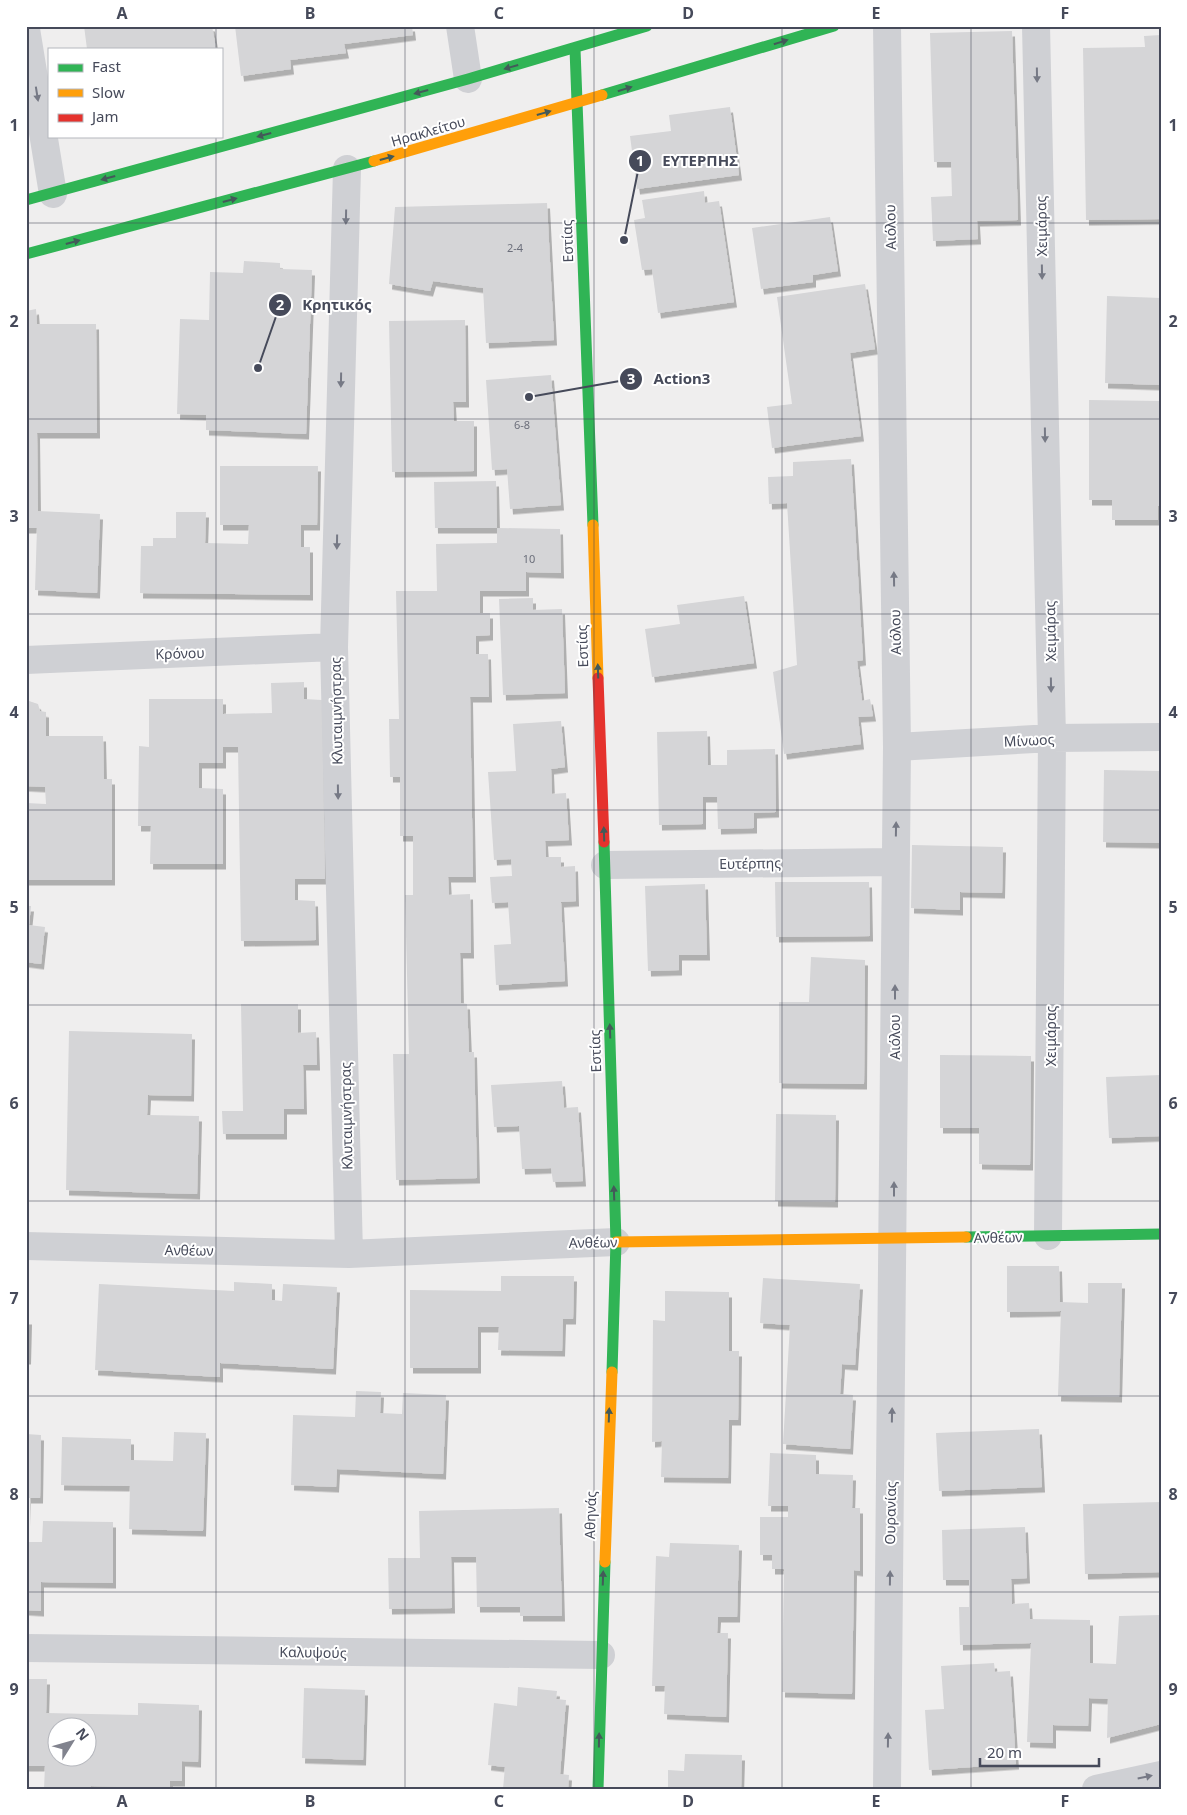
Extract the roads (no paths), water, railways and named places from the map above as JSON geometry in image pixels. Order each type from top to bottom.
[{"type":"street","points":[[460,26],[468,79]]},
{"type":"street","points":[[26,200],[468,79],[575,49],[647,26]]},
{"type":"street","name":"Ηρακλείτου","points":[[26,254],[347,169],[578,103],[834,26]]},
{"type":"street","name":"Αιόλου","points":[[887,26],[897,747],[894,1238]]},
{"type":"street","name":"Χειμάρας","points":[[1036,26],[1052,738],[1048,1236]]},
{"type":"street","points":[[26,29],[53,194]]},
{"type":"street","name":"Εστίας","points":[[575,49],[605,865],[616,1242]]},
{"type":"street","name":"Κλυταιμνήστρας","points":[[347,169],[334,647],[349,1254]]},
{"type":"street","name":"Κρόνου","points":[[26,660],[334,647]]},
{"type":"street","name":"Μίνωος","points":[[897,747],[1052,738],[1161,737]]},
{"type":"street","name":"Ευτέρπης","points":[[605,865],[895,862]]},
{"type":"street","name":"Ανθέων","points":[[26,1246],[349,1254],[616,1242],[1161,1234]]},
{"type":"street","name":"Ουρανίας","points":[[887,1789],[894,1238]]},
{"type":"street","name":"Αθηνάς","points":[[598,1789],[600,1655],[616,1242]]},
{"type":"street","name":"Καλυψούς","points":[[26,1648],[600,1655]]},
{"type":"street","points":[[1096,1789],[1161,1775]]},
{"type":"place","name":"ΕΥΤΕΡΠΗΣ","points":[[624,240]]},
{"type":"place","name":"Κρητικός","points":[[258,368]]},
{"type":"place","name":"Action3","points":[[529,397]]}]
